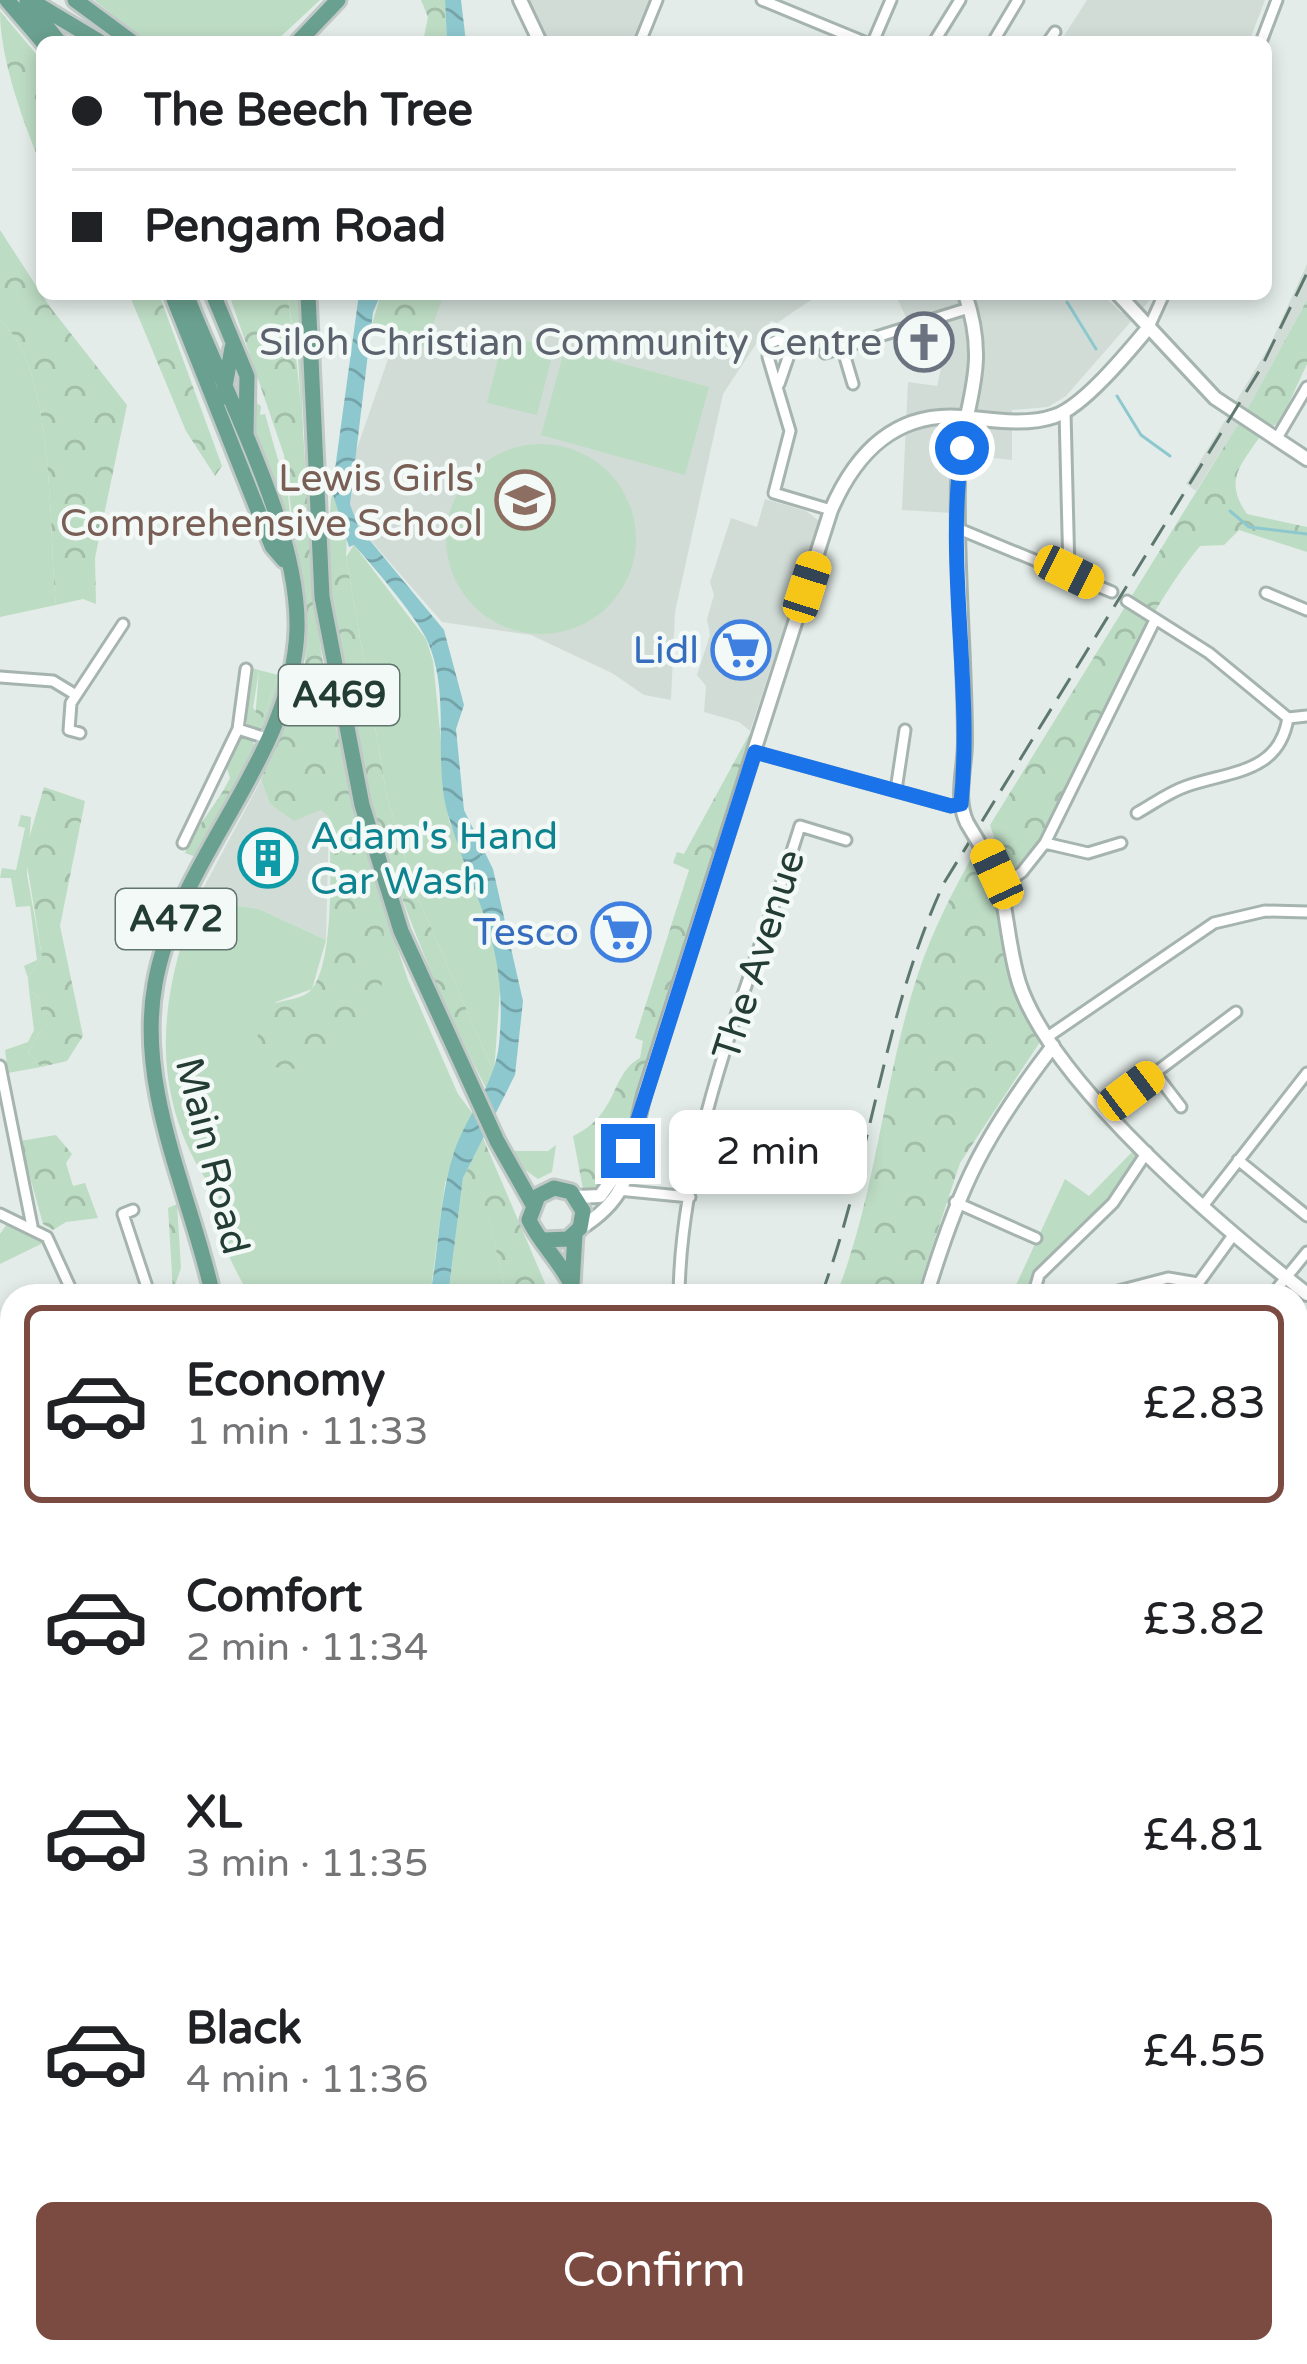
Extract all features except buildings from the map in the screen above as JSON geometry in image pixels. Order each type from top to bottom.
[{"type":"main road","points":[[7,0],[39,36]]},
{"type":"main road","points":[[28,0],[55,36]]},
{"type":"main road","points":[[28,0],[90,36]]},
{"type":"main road","points":[[75,0],[124,36]]},
{"type":"main road","points":[[304,36],[338,0]]},
{"type":"main road","points":[[174,300],[217,411]]},
{"type":"main road","points":[[188,300],[245,440]]},
{"type":"main road","name":"A472","points":[[215,300],[248,384],[245,440],[285,539],[284,560]]},
{"type":"main road","name":"A469","points":[[308,300],[322,597],[348,746],[401,931],[497,1141],[532,1203],[532,1228],[569,1284]]},
{"type":"main road","name":"A472","points":[[232,348],[226,392],[217,411],[272,546],[284,560]]},
{"type":"main road","name":"Main Road","points":[[210,1284],[152,1067],[153,1000],[168,937],[266,738],[295,651],[296,608],[284,560]]},
{"type":"main road","points":[[532,1203],[554,1188],[576,1197]]},
{"type":"main road","name":"A469","points":[[573,1284],[583,1211],[576,1197]]},
{"type":"main road","points":[[544,1240],[577,1232]]},
{"type":"street","points":[[520,0],[537,36]]},
{"type":"street","points":[[642,36],[657,0]]},
{"type":"street","points":[[762,0],[854,36]]},
{"type":"street","points":[[872,36],[891,0]]},
{"type":"street","points":[[938,36],[960,0]]},
{"type":"street","points":[[997,36],[1018,0]]},
{"type":"street","points":[[1263,36],[1277,0]]},
{"type":"street","points":[[1124,300],[1215,398],[1307,459]]},
{"type":"street","points":[[577,1232],[610,1209],[622,1191],[626,1160],[831,510],[853,464],[873,444],[927,417],[1030,420],[1065,412],[1149,327],[1161,300]]},
{"type":"street","points":[[825,353],[967,301],[979,357],[958,479],[956,599],[965,740],[961,804],[999,880],[1019,986],[1050,1042],[1108,1109],[1234,1234],[1294,1284]]},
{"type":"street","points":[[842,347],[853,384]]},
{"type":"street","points":[[779,384],[790,430],[774,493],[831,510]]},
{"type":"street","points":[[1277,439],[1307,388]]},
{"type":"street","points":[[1065,412],[1070,429],[1069,572]]},
{"type":"street","points":[[958,529],[1112,592]]},
{"type":"street","points":[[1266,593],[1307,610]]},
{"type":"street","points":[[1127,601],[1208,653],[1288,718],[1307,716]]},
{"type":"street","points":[[999,880],[1022,872],[1045,843],[1155,620]]},
{"type":"street","points":[[80,733],[68,726],[76,695],[123,624]]},
{"type":"street","points":[[183,843],[238,729],[246,669]]},
{"type":"street","points":[[0,677],[53,681],[76,695]]},
{"type":"street","points":[[1137,813],[1185,787],[1258,766],[1285,734],[1288,718]]},
{"type":"street","points":[[238,729],[266,738]]},
{"type":"street","points":[[896,790],[905,730]]},
{"type":"street","points":[[755,752],[951,806],[961,804]]},
{"type":"street","name":"The Avenue","points":[[679,1284],[680,1252],[721,1073],[800,826],[846,839]]},
{"type":"street","points":[[1045,843],[1088,853],[1120,843]]},
{"type":"street","points":[[930,1284],[955,1202],[992,1128],[1050,1042],[1214,923],[1265,911],[1307,912]]},
{"type":"street","points":[[1108,1109],[1236,1012]]},
{"type":"street","points":[[0,1066],[15,1157],[34,1216],[32,1226]]},
{"type":"street","points":[[1204,1205],[1307,1072]]},
{"type":"street","points":[[1155,1073],[1181,1107]]},
{"type":"street","points":[[1037,1284],[1041,1272],[1113,1203],[1148,1151]]},
{"type":"street","points":[[576,1197],[599,1196],[626,1160]]},
{"type":"street","points":[[1238,1160],[1307,1216]]},
{"type":"street","points":[[607,1189],[691,1197]]},
{"type":"street","points":[[955,1202],[1036,1238]]},
{"type":"street","points":[[133,1210],[123,1214],[145,1284]]},
{"type":"street","points":[[0,1214],[32,1226],[46,1238],[68,1284]]},
{"type":"street","points":[[1145,1284],[1168,1278],[1198,1282],[1234,1234]]},
{"type":"street","points":[[1280,1284],[1307,1252]]},
{"type":"shaded area","points":[[526,0],[657,0],[642,36],[544,36]]},
{"type":"shaded area","points":[[1087,0],[1265,0],[1251,36],[1064,36]]},
{"type":"shaded area","points":[[1307,264],[1307,300],[1247,410],[1235,403],[1270,345]]},
{"type":"shaded area","name":"Lewis Girls' Comprehensive School","points":[[435,300],[811,300],[777,323],[771,321],[723,394],[675,612],[671,700],[644,695],[612,673],[531,635],[442,622],[358,526],[350,504],[356,451],[394,342],[424,345]]},
{"type":"shaded area","points":[[898,300],[1108,300],[1121,312],[1133,300],[1150,300],[1066,396],[1048,407],[1012,410],[1012,460],[958,454],[952,513],[902,510],[908,382],[937,386],[944,355],[940,311],[907,319]]},
{"type":"shaded area","points":[[1229,414],[1240,421],[1196,491],[1186,484]]},
{"type":"shaded area","points":[[765,499],[806,511],[819,521],[750,731],[739,722],[704,712],[706,686],[697,675],[710,635],[707,619],[714,595],[710,582],[731,518],[757,527]]},
{"type":"shaded area","points":[[261,780],[270,804],[320,810],[329,817],[326,940],[259,909],[197,900]]},
{"type":"green space","points":[[94,0],[320,0],[281,36],[139,36]]},
{"type":"green space","points":[[421,0],[445,0],[447,36],[424,36],[428,17]]},
{"type":"green space","points":[[0,11],[36,54],[36,152],[8,70]]},
{"type":"green space","points":[[0,230],[36,285],[36,300],[45,300],[127,405],[95,558],[96,604],[83,599],[56,605],[41,412],[32,374],[18,343],[0,321]]},
{"type":"green space","points":[[131,300],[161,300],[222,466],[215,476],[186,431]]},
{"type":"green space","points":[[231,300],[288,300],[325,677],[370,844],[383,914],[382,981],[371,1027],[349,1054],[303,1069],[253,1063],[259,1029],[270,1006],[306,994],[316,983],[330,912],[329,817],[320,810],[294,821],[270,804],[261,780],[305,668],[306,623],[284,455]]},
{"type":"green space","points":[[288,300],[299,300],[304,469],[298,358]]},
{"type":"green space","points":[[379,300],[442,300],[425,347],[370,331]]},
{"type":"green space","points":[[1307,300],[1307,364],[1279,424],[1271,426],[1247,410]]},
{"type":"green space","points":[[0,321],[18,343],[32,374],[41,412],[56,605],[0,617]]},
{"type":"green space","points":[[504,335],[554,348],[537,415],[487,403]]},
{"type":"green space","points":[[565,348],[709,387],[685,475],[541,435]]},
{"type":"green space","points":[[255,402],[261,406],[260,415],[265,414],[288,495],[296,573],[257,454]]},
{"type":"green space","points":[[1240,421],[1259,438],[1237,475],[1240,503],[1247,514],[1307,527],[1307,552],[1239,530],[1224,545],[1200,546],[1148,623],[1049,824],[1008,880],[990,825]]},
{"type":"green space","points":[[541,444],[577,451],[608,472],[629,503],[636,539],[629,575],[608,606],[577,627],[541,634],[505,627],[474,606],[453,575],[446,539],[453,503],[474,472],[505,451]]},
{"type":"green space","points":[[332,491],[347,534],[346,557],[387,797],[416,893],[494,1073],[486,1088],[423,952],[369,798],[335,639],[329,563]]},
{"type":"green space","points":[[354,545],[426,639],[433,661],[449,821],[483,899],[501,976],[494,1073],[416,893],[387,797],[346,557]]},
{"type":"green space","points":[[251,668],[259,670],[253,708],[263,718],[278,675],[282,676],[264,730],[250,730],[244,717]]},
{"type":"green space","points":[[259,670],[278,675],[263,718],[255,720]]},
{"type":"green space","points":[[750,733],[743,771],[612,1172],[596,1188],[583,1189],[573,1136],[599,1117],[623,1074],[640,1058],[643,1041],[635,1038],[689,870],[673,863],[677,852],[684,854]]},
{"type":"green space","points":[[241,737],[251,737],[256,749],[199,858],[185,853],[230,778],[226,765]]},
{"type":"green space","points":[[44,787],[85,801],[60,926],[83,1036],[67,1061],[41,1067],[28,1052],[41,1030],[41,999],[29,990],[28,978],[42,957],[25,852]]},
{"type":"green space","points":[[21,815],[31,817],[27,875],[42,957],[28,978],[24,966],[37,960],[30,906],[16,907],[11,878],[0,878],[2,868],[16,870],[25,828],[18,826]]},
{"type":"green space","points":[[977,848],[997,897],[1017,992],[1042,1039],[960,1163],[920,1284],[840,1284],[861,1217],[906,1014],[944,910]]},
{"type":"green space","points":[[381,899],[408,980],[458,1094],[473,1114],[445,1183],[432,1284],[243,1284],[221,1236],[219,1198],[196,1163],[170,1090],[167,1015],[173,977],[197,900],[259,909],[326,940],[312,989],[276,1002],[259,1029],[371,1026],[382,957]]},
{"type":"green space","points":[[29,990],[41,999],[41,1030],[28,1052],[41,1067],[8,1073],[5,1050],[28,1042],[34,1030]]},
{"type":"green space","points":[[56,1135],[72,1154],[66,1163],[73,1186],[85,1183],[98,1218],[66,1222],[53,1230],[43,1224],[20,1141]]},
{"type":"green space","points":[[483,1138],[545,1284],[504,1284],[488,1215],[463,1178]]},
{"type":"green space","points":[[556,1145],[552,1172],[538,1179],[521,1167],[511,1151],[548,1151]]},
{"type":"green space","points":[[1135,1149],[1132,1168],[1108,1204],[1055,1257],[1036,1284],[1017,1284],[1065,1179],[1089,1196]]},
{"type":"green space","points":[[463,1178],[488,1214],[504,1284],[450,1284]]},
{"type":"green space","points":[[177,1204],[181,1268],[175,1284],[173,1284],[168,1208]]},
{"type":"green space","points":[[7,1224],[43,1243],[0,1264],[0,1234]]},
{"type":"water","points":[[445,0],[461,0],[465,36],[447,36]]},
{"type":"water","points":[[358,300],[378,300],[373,312],[350,504],[358,526],[444,630],[464,705],[456,729],[464,810],[493,869],[523,1001],[515,1075],[463,1178],[450,1284],[432,1284],[442,1206],[454,1152],[496,1059],[499,979],[488,926],[444,796],[434,659],[403,604],[354,545],[349,547],[332,491]]},
{"type":"waterway","points":[[1067,302],[1096,349]]},
{"type":"waterway","points":[[1117,396],[1141,435],[1170,456]]},
{"type":"waterway","points":[[1230,511],[1249,527],[1307,534]]},
{"type":"railway","points":[[825,1284],[906,984],[944,883],[1261,368],[1307,273]]},
{"type":"place","name":"Siloh Christian Community Centre","points":[[924,342]]},
{"type":"place","name":"Lewis Girls' Comprehensive School","points":[[525,500]]},
{"type":"place","name":"Lidl","points":[[741,650]]},
{"type":"place","name":"Adam's Hand Car Wash","points":[[268,858]]},
{"type":"place","name":"Tesco","points":[[621,932]]},
{"type":"route","points":[[628,1151],[755,752],[951,806],[961,804],[965,740],[956,599],[962,448]]}]
